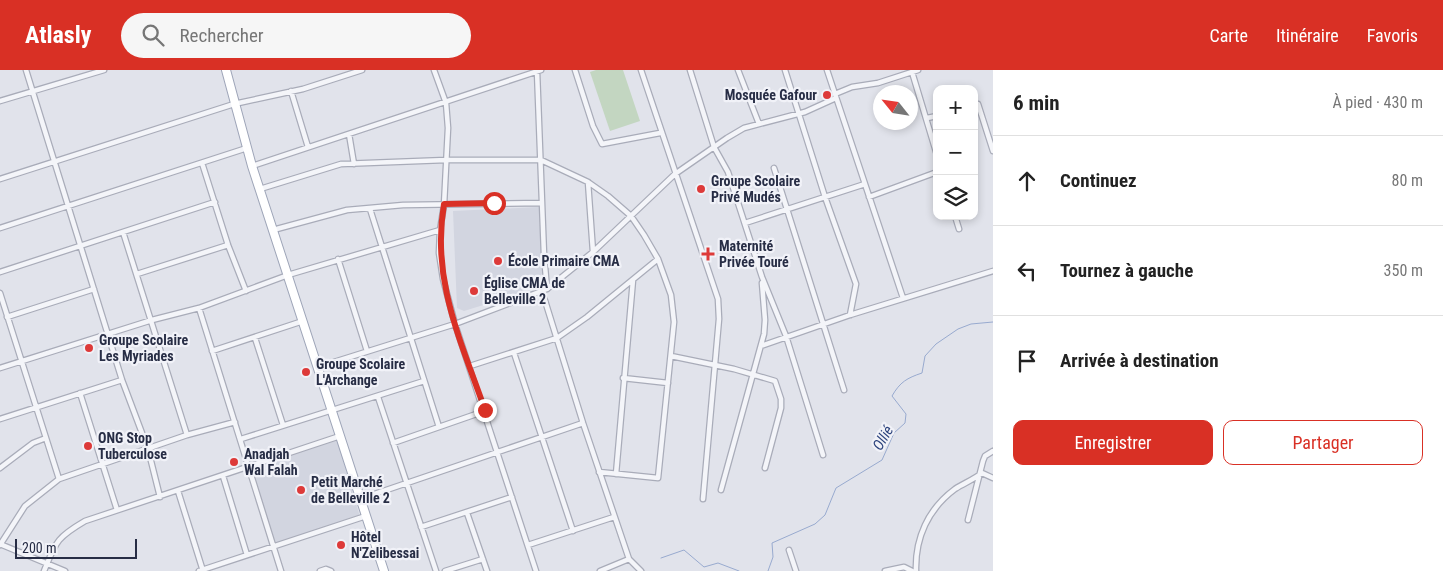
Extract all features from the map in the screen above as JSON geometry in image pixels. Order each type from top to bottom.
[{"type":"main road","points":[[226,70],[252,166],[384,571]]},
{"type":"street","points":[[26,70],[122,380],[148,449],[160,497]]},
{"type":"street","points":[[0,101],[33,93],[104,70]]},
{"type":"street","points":[[0,179],[234,104],[303,89],[362,70]]},
{"type":"street","points":[[434,70],[446,103],[448,128],[439,253],[443,279],[455,324],[485,410],[536,571]]},
{"type":"street","points":[[575,70],[593,126],[602,144],[606,145],[660,133]]},
{"type":"street","points":[[640,70],[718,299],[719,319],[703,499]]},
{"type":"street","points":[[690,70],[714,147],[728,172],[762,276],[786,336],[823,455]]},
{"type":"street","points":[[738,70],[759,124]]},
{"type":"street","points":[[785,70],[825,197],[856,284],[850,315]]},
{"type":"street","points":[[828,70],[903,298]]},
{"type":"street","points":[[252,166],[539,71],[545,290],[557,338],[614,517],[629,559],[641,571]]},
{"type":"street","points":[[318,367],[411,336],[455,324],[545,290],[592,252],[675,174],[714,147],[737,132],[800,113],[852,87],[878,83],[916,71],[933,140]]},
{"type":"street","points":[[291,91],[308,148]]},
{"type":"street","points":[[978,104],[993,151]]},
{"type":"street","points":[[927,118],[933,117]]},
{"type":"street","points":[[349,134],[354,164]]},
{"type":"street","points":[[0,228],[247,148]]},
{"type":"street","points":[[260,189],[341,164],[446,160],[541,160],[588,182],[631,216],[658,258],[672,294],[674,312],[658,478],[599,472]]},
{"type":"street","points":[[202,163],[228,245],[246,291]]},
{"type":"street","points":[[774,168],[844,390]]},
{"type":"street","points":[[869,197],[933,173]]},
{"type":"street","points":[[588,182],[592,252]]},
{"type":"street","points":[[745,223],[865,184]]},
{"type":"street","points":[[0,272],[215,202]]},
{"type":"street","points":[[273,230],[347,210],[444,204],[542,203]]},
{"type":"street","points":[[370,209],[439,428]]},
{"type":"street","points":[[957,220],[960,229]]},
{"type":"street","points":[[0,368],[152,320],[199,308],[288,275],[338,259],[440,230]]},
{"type":"street","points":[[123,232],[187,435]]},
{"type":"street","points":[[137,274],[228,245]]},
{"type":"street","points":[[470,366],[557,338],[587,317],[658,258]]},
{"type":"street","points":[[338,259],[367,351]]},
{"type":"street","points":[[762,346],[850,315],[993,271]]},
{"type":"street","points":[[721,490],[762,346],[765,320],[762,276]]},
{"type":"street","points":[[616,474],[622,378],[632,280]]},
{"type":"street","points":[[7,317],[94,289]]},
{"type":"street","points":[[0,294],[59,479]]},
{"type":"street","points":[[199,308],[281,571]]},
{"type":"street","points":[[212,351],[303,321]]},
{"type":"street","points":[[255,338],[283,424]]},
{"type":"street","points":[[514,353],[573,531]]},
{"type":"street","points":[[671,356],[753,374],[775,381],[781,399],[781,408],[765,468]]},
{"type":"street","points":[[622,378],[668,383]]},
{"type":"street","points":[[0,418],[122,380]]},
{"type":"street","points":[[241,440],[283,424],[333,411],[424,382]]},
{"type":"street","points":[[80,393],[117,510]]},
{"type":"street","points":[[378,397],[436,571]]},
{"type":"street","points":[[393,443],[485,410]]},
{"type":"street","points":[[65,571],[0,544],[25,506],[59,479],[187,435],[235,422]]},
{"type":"street","points":[[360,499],[499,454],[583,423]]},
{"type":"street","points":[[44,571],[49,553],[70,530],[84,521],[340,436]]},
{"type":"street","points":[[0,468],[33,443],[46,438]]},
{"type":"street","points":[[968,520],[986,456],[993,452]]},
{"type":"street","points":[[982,473],[993,478]]},
{"type":"street","points":[[916,571],[916,548],[920,532],[927,520],[954,490],[982,473]]},
{"type":"street","points":[[223,476],[247,555]]},
{"type":"street","points":[[178,491],[202,571],[366,516]]},
{"type":"street","points":[[421,527],[512,497]]},
{"type":"street","points":[[468,512],[487,571]]},
{"type":"street","points":[[528,545],[614,517]]},
{"type":"street","points":[[789,550],[796,571]]},
{"type":"street","points":[[446,571],[483,559]]},
{"type":"street","points":[[600,571],[629,559]]},
{"type":"street","points":[[885,571],[904,566],[912,571]]},
{"type":"street","points":[[320,571],[326,569],[331,571]]},
{"type":"shaded area","name":"École Primaire CMA","points":[[539,207],[542,274],[519,294],[464,311],[457,308],[453,211]]},
{"type":"shaded area","points":[[337,439],[360,517],[275,545],[249,468]]},
{"type":"green space","points":[[596,70],[623,70],[640,121],[610,131],[590,72]]},
{"type":"waterway","name":"Ollié","points":[[768,571],[773,557],[772,543],[815,524],[825,515],[836,488],[882,460],[894,433],[905,423],[906,414],[892,396],[904,381],[922,373],[925,356],[936,344],[958,329],[971,324],[993,322]]},
{"type":"waterway","name":"Ollié","points":[[661,558],[684,550],[704,567],[718,563],[739,571]]},
{"type":"place","name":"Mosquée Gafour","points":[[827,95]]},
{"type":"place","name":"Groupe Scolaire Privé Mudés","points":[[701,189]]},
{"type":"place","name":"Maternité Privée Touré","points":[[708,254]]},
{"type":"place","name":"École Primaire CMA","points":[[498,261]]},
{"type":"place","name":"Église CMA de Belleville 2","points":[[474,291]]},
{"type":"place","name":"Groupe Scolaire Les Myriades","points":[[89,348]]},
{"type":"place","name":"Groupe Scolaire L'Archange","points":[[306,372]]},
{"type":"place","name":"ONG Stop Tuberculose","points":[[88,446]]},
{"type":"place","name":"Anadjah Wal Falah","points":[[234,462]]},
{"type":"place","name":"Petit Marché de Belleville 2","points":[[301,490]]},
{"type":"place","name":"Hôtel N'Zelibessai","points":[[341,545]]},
{"type":"route","points":[[485,410],[455,324],[443,279],[439,253],[440,230],[444,204],[494,203]]}]
